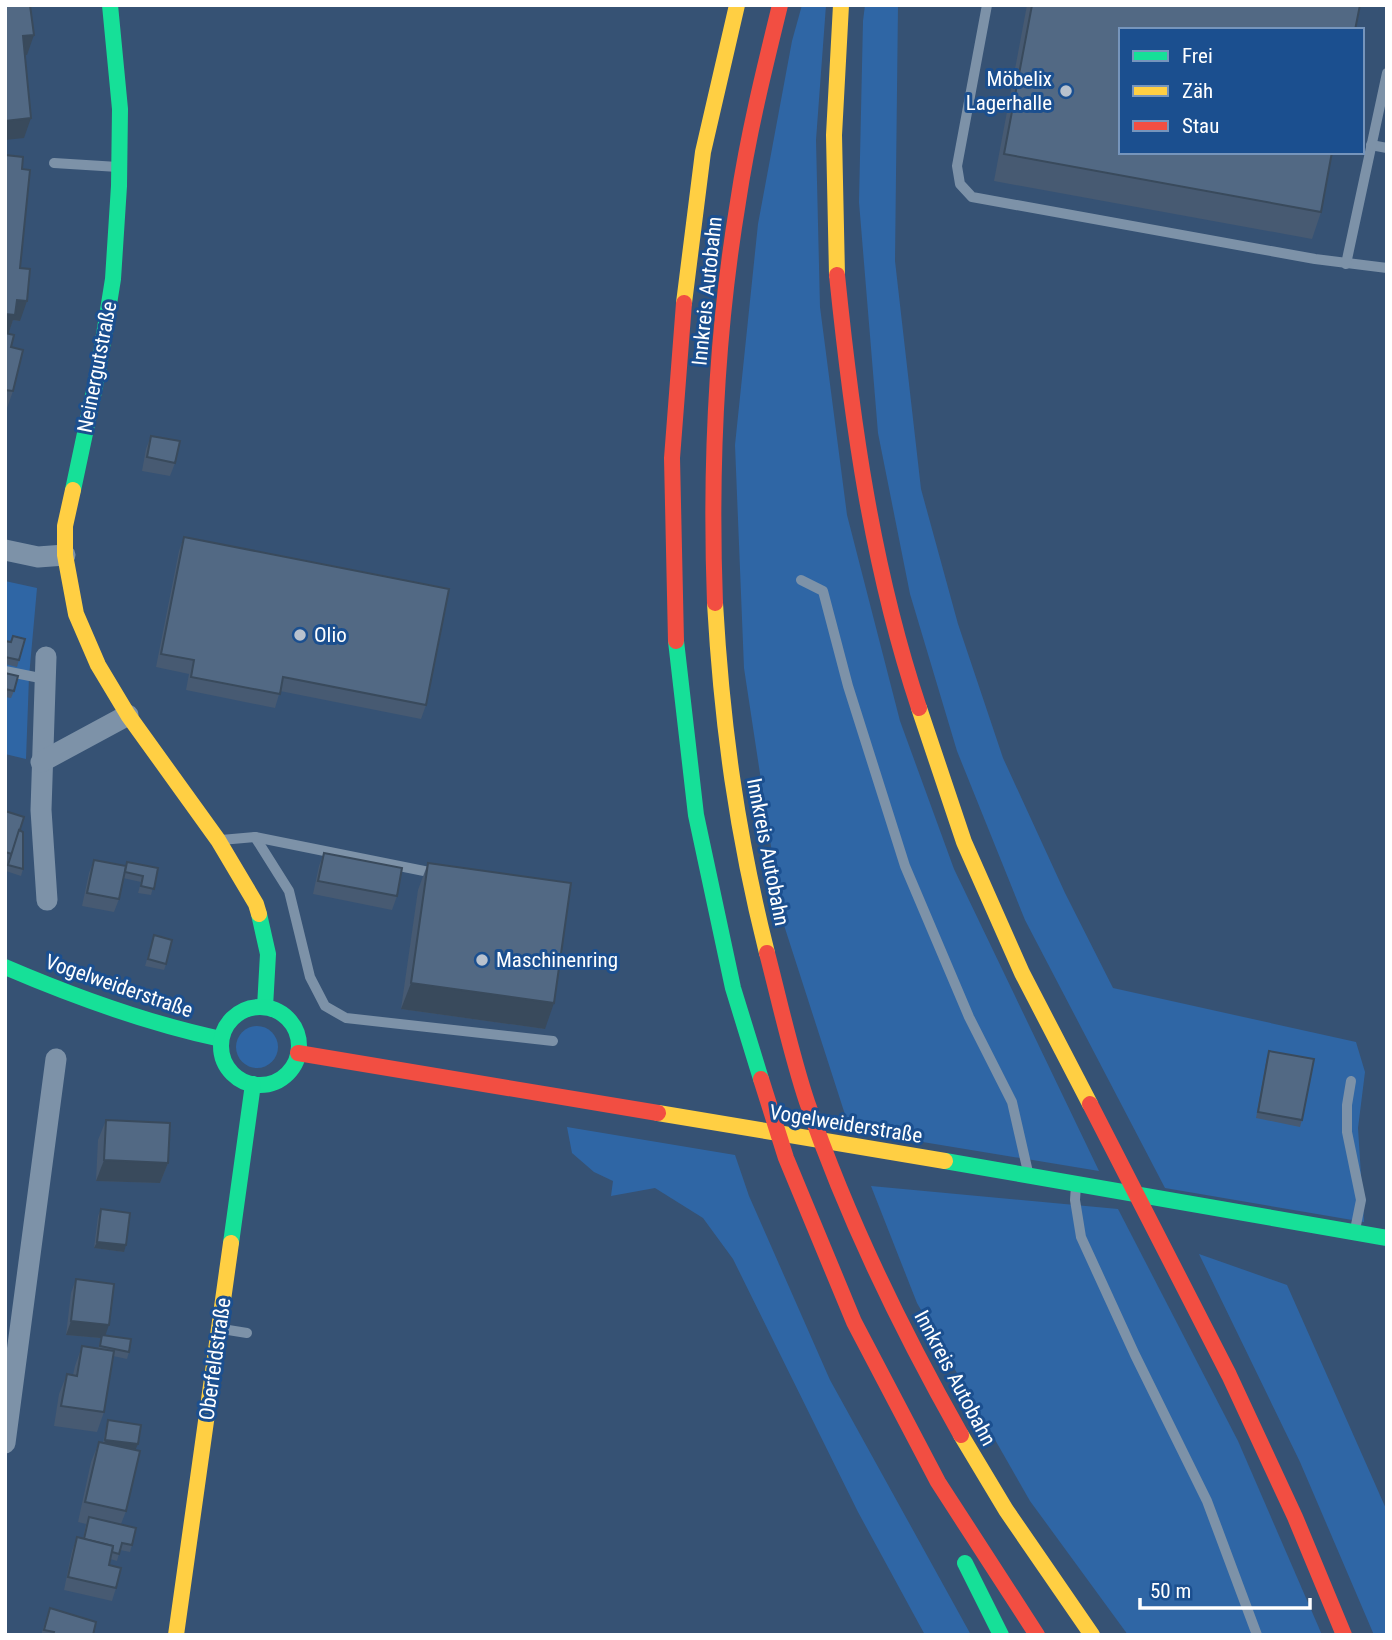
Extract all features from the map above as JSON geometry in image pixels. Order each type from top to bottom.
[{"type":"main road","name":"Neinergutstraße","points":[[110,5],[120,109],[113,279],[99,372],[65,526],[65,555],[76,614],[98,665],[128,715],[218,840],[251,895],[264,929],[268,954],[265,1007]]},
{"type":"main road","name":"Innkreis Autobahn","points":[[737,5],[699,171],[679,334],[674,414],[670,518],[674,634],[696,819],[719,939],[763,1093],[798,1192],[832,1276],[867,1351],[912,1435],[957,1513],[1037,1635]]},
{"type":"main road","name":"Innkreis Autobahn","points":[[780,5],[757,96],[733,232],[715,420],[715,606],[723,710],[737,818],[767,954],[807,1101],[840,1189],[888,1297],[937,1396],[987,1482],[1037,1559],[1092,1635]]},
{"type":"main road","points":[[841,5],[834,135],[835,254],[849,394],[877,561],[917,704],[964,842],[1022,973],[1229,1375],[1295,1517],[1344,1635]]},
{"type":"main road","name":"Vogelweiderstraße","points":[[5,967],[53,988],[128,1015],[221,1039]]},
{"type":"main road","points":[[265,1007],[275,1010],[291,1023],[298,1042],[298,1053],[286,1074],[276,1081],[253,1084],[241,1080],[224,1063],[221,1039],[225,1028],[242,1011],[265,1007]]},
{"type":"main road","name":"Vogelweiderstraße","points":[[298,1053],[1355,1230],[1387,1238]]},
{"type":"main road","name":"Oberfeldstraße","points":[[176,1635],[253,1084]]},
{"type":"main road","points":[[912,1435],[956,1542],[1000,1635]]},
{"type":"street","points":[[5,550],[37,557],[65,555]]},
{"type":"street","points":[[46,657],[41,810],[47,900]]},
{"type":"street","points":[[41,762],[128,715]]},
{"type":"street","points":[[5,1443],[56,1059]]},
{"type":"lane","points":[[987,5],[957,166],[960,184],[972,197],[1346,264],[1387,268]]},
{"type":"lane","points":[[1346,264],[1387,73]]},
{"type":"lane","points":[[1371,145],[1387,148]]},
{"type":"lane","points":[[54,163],[119,167]]},
{"type":"lane","points":[[801,580],[823,591],[848,686],[905,866],[969,1017],[1012,1102],[1029,1175]]},
{"type":"lane","points":[[5,671],[45,679]]},
{"type":"lane","points":[[218,840],[255,837],[446,876]]},
{"type":"lane","points":[[255,837],[289,891],[310,977],[325,1006],[346,1018],[553,1041]]},
{"type":"lane","points":[[1351,1081],[1347,1105],[1347,1132],[1361,1200],[1355,1230]]},
{"type":"lane","points":[[1076,1183],[1075,1200],[1081,1237],[1207,1502],[1257,1635]]},
{"type":"lane","points":[[219,1328],[247,1333]]},
{"type":"shaded area","points":[[802,5],[826,5],[816,140],[820,307],[847,515],[900,721],[954,869],[1099,1171],[850,1130],[782,919],[744,668],[735,445],[758,224],[792,41]]},
{"type":"shaded area","points":[[865,5],[898,5],[895,261],[921,489],[958,624],[1003,758],[1065,893],[1113,988],[1356,1042],[1365,1072],[1358,1128],[1364,1222],[1165,1188],[1025,920],[957,751],[910,594],[878,433],[859,202]]},
{"type":"shaded area","points":[[5,581],[37,588],[29,677],[26,759],[5,754]]},
{"type":"shaded area","points":[[257,1026],[272,1032],[278,1047],[272,1062],[257,1068],[242,1062],[236,1047],[242,1032]]},
{"type":"shaded area","points":[[567,1127],[735,1155],[749,1196],[830,1380],[971,1635],[925,1635],[858,1512],[733,1259],[703,1218],[655,1188],[611,1196],[613,1181],[594,1172],[572,1153]]},
{"type":"shaded area","points":[[871,1186],[1118,1209],[1238,1441],[1322,1635],[1128,1635],[1030,1501],[917,1303]]},
{"type":"shaded area","points":[[1199,1254],[1287,1285],[1387,1511],[1387,1635],[1374,1635],[1300,1462]]},
{"type":"building","points":[[5,5],[30,5],[34,35],[23,36],[31,118],[5,121]]},
{"type":"building","name":"Möbelix Lagerhalle","points":[[1032,5],[1360,5],[1355,28],[1119,28],[1119,154],[1332,154],[1321,212],[1004,154]]},
{"type":"building","points":[[5,155],[23,157],[22,169],[30,170],[20,268],[30,269],[27,301],[17,300],[15,315],[5,314]]},
{"type":"building","points":[[5,333],[14,335],[11,347],[23,350],[13,391],[5,390]]},
{"type":"building","points":[[151,436],[180,441],[175,463],[147,457]]},
{"type":"building","name":"Olio","points":[[184,537],[449,589],[426,705],[283,677],[280,694],[191,677],[194,660],[161,654]]},
{"type":"building","points":[[13,636],[25,639],[19,660],[5,657],[5,641],[11,642]]},
{"type":"building","points":[[5,673],[18,676],[14,691],[5,689]]},
{"type":"building","points":[[5,811],[24,817],[12,854],[5,852]]},
{"type":"building","points":[[19,830],[23,832],[23,869],[8,865]]},
{"type":"building","points":[[324,853],[402,868],[397,896],[318,881]]},
{"type":"building","points":[[94,860],[126,866],[119,899],[87,893]]},
{"type":"building","points":[[127,862],[158,868],[154,889],[141,886],[143,876],[125,872]]},
{"type":"building","name":"Maschinenring","points":[[428,863],[571,883],[554,1003],[411,983]]},
{"type":"building","points":[[154,935],[172,940],[166,964],[148,959]]},
{"type":"building","points":[[1269,1051],[1314,1059],[1302,1120],[1258,1112]]},
{"type":"building","points":[[106,1120],[170,1123],[168,1163],[104,1160]]},
{"type":"building","points":[[101,1209],[130,1213],[126,1245],[97,1242]]},
{"type":"building","points":[[76,1279],[114,1284],[109,1325],[71,1321]]},
{"type":"building","points":[[102,1335],[131,1339],[129,1352],[100,1346]]},
{"type":"building","points":[[82,1346],[114,1351],[104,1412],[61,1406],[67,1374],[77,1376]]},
{"type":"building","points":[[108,1420],[141,1425],[138,1444],[105,1440]]},
{"type":"building","points":[[99,1442],[140,1451],[126,1511],[85,1502]]},
{"type":"building","points":[[89,1517],[136,1528],[132,1545],[122,1543],[119,1554],[112,1552],[113,1546],[84,1539]]},
{"type":"building","points":[[77,1537],[113,1546],[109,1565],[121,1568],[116,1588],[68,1577]]},
{"type":"building","points":[[50,1608],[96,1622],[93,1635],[53,1635],[54,1632],[44,1630]]},
{"type":"traffic: fast","points":[[73,490],[98,372],[113,279],[119,186],[120,109],[110,5]]},
{"type":"traffic: fast","points":[[676,641],[696,815],[733,988],[761,1079]]},
{"type":"traffic: fast","points":[[259,914],[268,954],[265,1007]]},
{"type":"traffic: fast","points":[[5,967],[111,1008],[221,1039]]},
{"type":"traffic: fast","points":[[260,1007],[275,1010],[287,1019],[296,1031],[299,1046],[296,1061],[287,1073],[275,1082],[260,1085],[245,1082],[233,1073],[224,1061],[221,1046],[224,1031],[233,1019],[245,1010],[260,1007]]},
{"type":"traffic: fast","points":[[231,1243],[253,1084]]},
{"type":"traffic: fast","points":[[945,1161],[1387,1238]]},
{"type":"traffic: fast","points":[[965,1563],[1001,1635]]},
{"type":"traffic: slow","points":[[684,303],[703,152],[737,5]]},
{"type":"traffic: slow","points":[[837,275],[834,135],[841,5]]},
{"type":"traffic: slow","points":[[73,490],[65,526],[65,555],[76,614],[98,665],[128,715],[218,840],[256,904],[259,914]]},
{"type":"traffic: slow","points":[[715,603],[732,779],[747,865],[767,953]]},
{"type":"traffic: slow","points":[[919,708],[964,842],[1022,973],[1090,1104]]},
{"type":"traffic: slow","points":[[658,1113],[945,1161]]},
{"type":"traffic: slow","points":[[176,1635],[231,1243]]},
{"type":"traffic: slow","points":[[961,1435],[1006,1510],[1092,1635]]},
{"type":"traffic: jam","points":[[715,603],[714,452],[724,302],[747,152],[780,5]]},
{"type":"traffic: jam","points":[[837,275],[857,439],[876,548],[888,602],[919,708]]},
{"type":"traffic: jam","points":[[676,641],[672,458],[684,303]]},
{"type":"traffic: jam","points":[[767,953],[801,1084],[840,1188],[896,1314],[961,1435]]},
{"type":"traffic: jam","points":[[298,1053],[658,1113]]},
{"type":"traffic: jam","points":[[761,1079],[786,1158],[854,1322],[938,1482],[1037,1635]]},
{"type":"traffic: jam","points":[[1090,1104],[1229,1375],[1295,1517],[1344,1635]]},
{"type":"place","name":"Möbelix Lagerhalle","points":[[1066,91]]},
{"type":"place","name":"Olio","points":[[300,635]]},
{"type":"place","name":"Maschinenring","points":[[482,960]]}]
